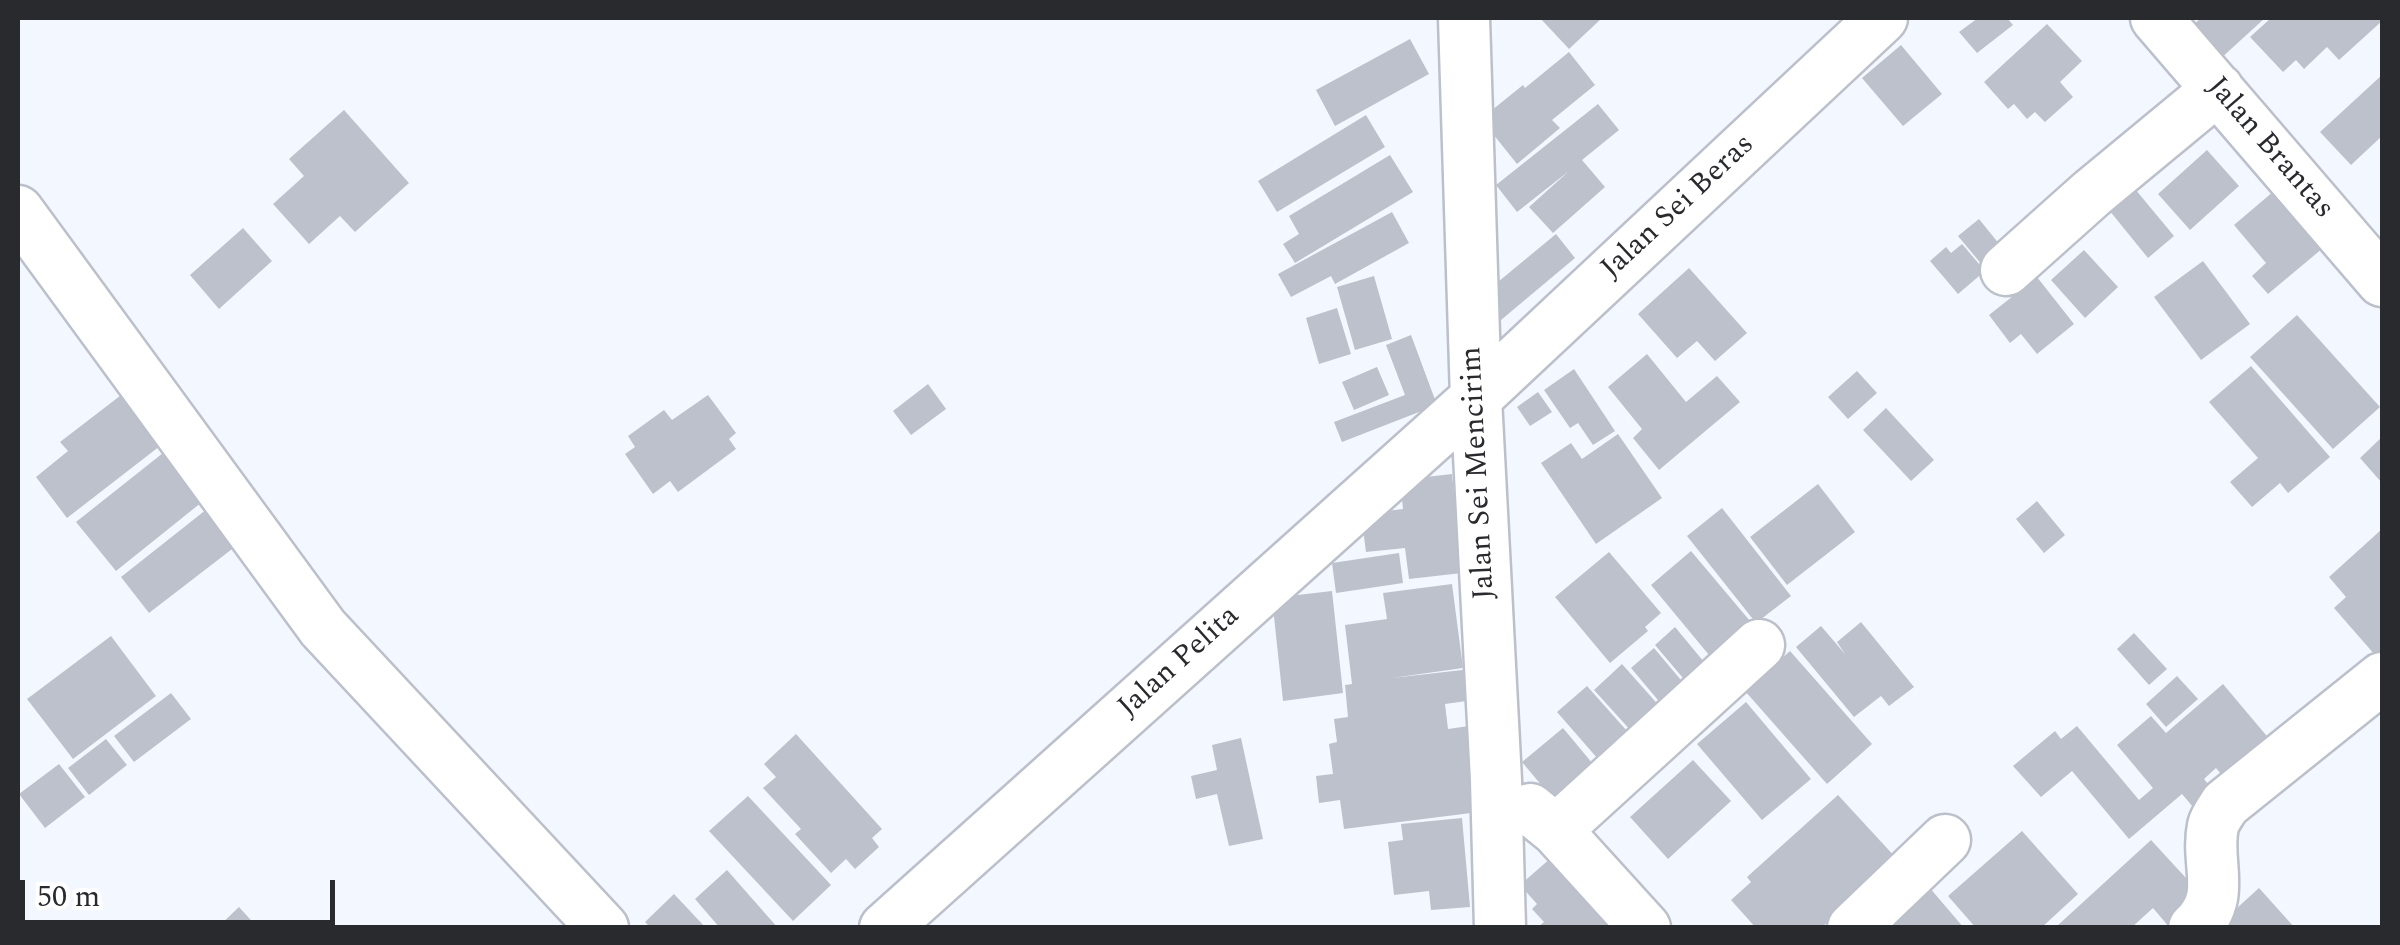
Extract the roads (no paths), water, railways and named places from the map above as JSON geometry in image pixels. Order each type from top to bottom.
[{"type":"street","name":"Jalan Sei Mencirim","points":[[1464,18],[1476,398],[1500,928]]},
{"type":"street","name":"Jalan Sei Beras","points":[[1476,398],[1882,18]]},
{"type":"street","name":"Jalan Brantas","points":[[2156,18],[2382,281]]},
{"type":"street","points":[[2006,270],[2218,89]]},
{"type":"street","points":[[18,211],[323,628],[603,928]]},
{"type":"street","name":"Jalan Pelita","points":[[885,928],[1476,398]]},
{"type":"street","points":[[1556,830],[1759,645]]},
{"type":"street","points":[[2194,928],[2213,900],[2214,824],[2225,804],[2382,678]]},
{"type":"street","points":[[1496,780],[1556,830],[1646,928]]},
{"type":"street","points":[[1853,928],[1945,840]]}]
